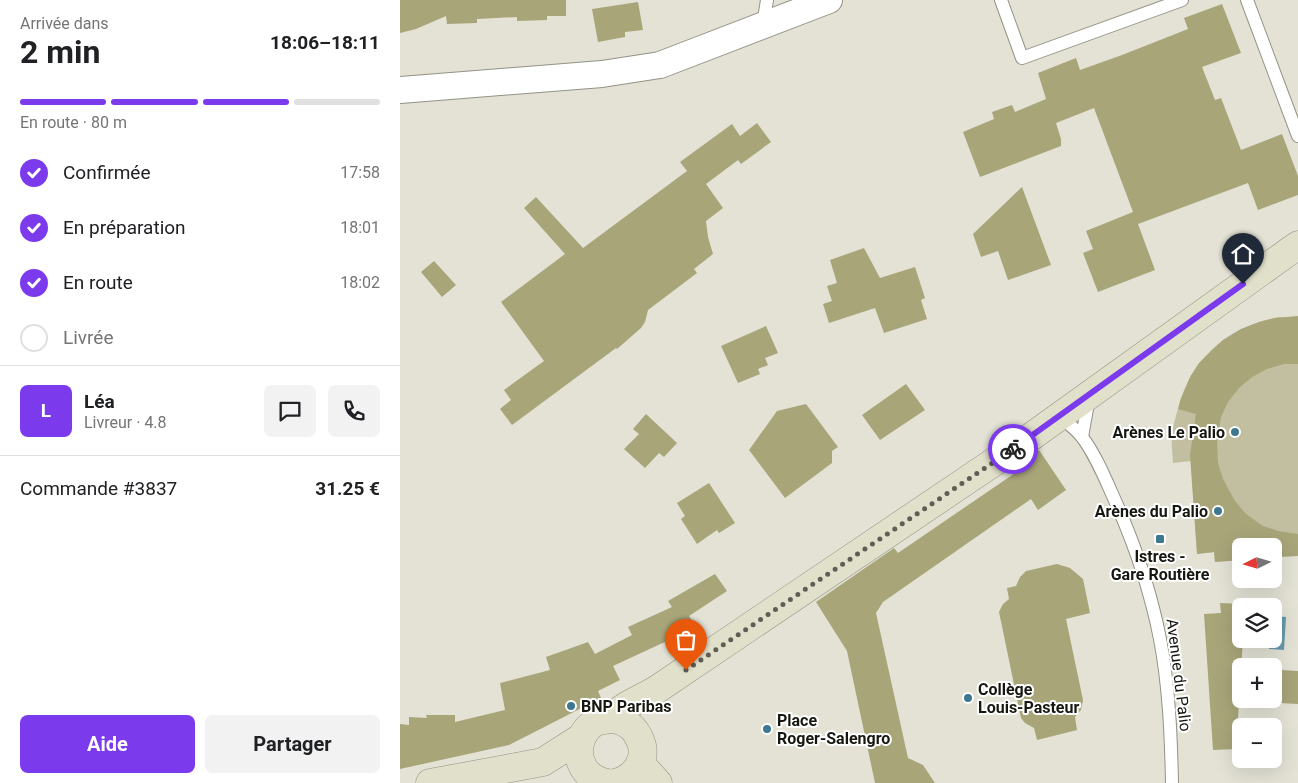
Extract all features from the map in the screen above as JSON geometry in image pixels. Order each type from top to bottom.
[{"type":"street","points":[[400,90],[602,74],[660,65],[829,0]]},
{"type":"street","points":[[605,720],[656,690],[1028,439],[1298,245]]},
{"type":"street","points":[[543,762],[610,780],[632,775],[646,761],[648,710],[656,690]]},
{"type":"street","points":[[610,780],[580,761],[578,750],[582,738],[586,731],[598,722],[615,719],[626,723],[635,731],[646,761]]},
{"type":"street","points":[[430,783],[543,762],[582,738]]},
{"type":"lane","points":[[763,25],[767,0]]},
{"type":"lane","points":[[1001,0],[1022,58],[1182,0]]},
{"type":"lane","points":[[1247,0],[1298,136]]},
{"type":"lane","points":[[1082,437],[1090,394]]},
{"type":"lane","name":"Avenue du Palio","points":[[1060,416],[1082,437],[1096,460],[1124,521],[1142,571],[1155,617],[1166,683],[1171,735],[1172,783]]},
{"type":"shaded area","name":"Arènes Le Palio","points":[[1279,317],[1298,317],[1298,556],[1282,557],[1282,538],[1232,538],[1232,561],[1215,562],[1214,552],[1197,554],[1191,461],[1173,463],[1172,443],[1175,420],[1184,391],[1202,360],[1227,337],[1243,328]]},
{"type":"water","points":[[1282,617],[1286,617],[1284,650],[1269,649],[1282,648]]},
{"type":"building","points":[[400,0],[566,0],[566,16],[547,16],[547,20],[517,21],[517,17],[477,19],[477,23],[447,24],[446,16],[416,29],[400,33]]},
{"type":"building","points":[[638,2],[643,30],[625,32],[625,37],[598,42],[592,9]]},
{"type":"building","points":[[1222,4],[1241,53],[1202,67],[1215,100],[1221,98],[1241,150],[1282,134],[1298,176],[1298,195],[1258,210],[1248,183],[1138,224],[1155,270],[1098,292],[1083,253],[1093,249],[1086,231],[1133,212],[1094,108],[1056,123],[1061,146],[980,177],[963,132],[994,119],[992,112],[1012,105],[1015,112],[1046,99],[1038,73],[1076,58],[1080,70],[1122,55],[1188,29],[1184,18]]},
{"type":"building","points":[[757,123],[771,142],[741,164],[738,160],[706,184],[723,208],[706,221],[713,254],[694,269],[697,273],[648,310],[645,322],[641,328],[617,349],[512,425],[500,409],[511,400],[504,390],[544,361],[501,302],[565,254],[524,208],[536,197],[583,248],[687,171],[680,162],[732,124],[740,136]]},
{"type":"building","points":[[1022,187],[1051,265],[1008,280],[998,251],[981,257],[973,234]]},
{"type":"building","points":[[864,248],[880,278],[915,267],[925,298],[921,300],[927,319],[884,333],[875,308],[829,323],[823,304],[832,301],[827,286],[837,283],[830,260]]},
{"type":"building","points":[[434,261],[456,285],[442,297],[421,272]]},
{"type":"building","points":[[1298,316],[1298,364],[1284,364],[1267,369],[1252,377],[1239,388],[1228,402],[1221,417],[1217,442],[1218,463],[1223,479],[1235,501],[1246,514],[1263,526],[1278,531],[1298,534],[1298,556],[1282,557],[1282,538],[1232,538],[1232,561],[1215,562],[1214,552],[1197,554],[1190,455],[1196,414],[1178,409],[1190,377],[1199,363],[1223,340],[1241,329],[1275,318]]},
{"type":"building","points":[[766,326],[778,353],[765,358],[768,365],[758,369],[760,374],[738,383],[721,346]]},
{"type":"building","points":[[906,384],[925,410],[880,440],[862,415]]},
{"type":"building","points":[[806,404],[838,447],[832,451],[832,463],[785,498],[749,450],[777,411]]},
{"type":"building","points":[[646,414],[677,443],[664,457],[659,453],[645,468],[624,449],[639,434],[633,429]]},
{"type":"building","points":[[1039,450],[1066,490],[1038,510],[1031,499],[883,602],[876,613],[908,758],[923,765],[935,783],[875,783],[847,651],[816,602],[894,548],[898,553],[1018,471],[1016,466]]},
{"type":"building","points":[[709,483],[735,523],[719,533],[717,530],[697,544],[681,519],[685,516],[677,503]]},
{"type":"building","points":[[1057,564],[1070,568],[1083,579],[1090,613],[1066,619],[1083,700],[1081,710],[1075,717],[1077,730],[1037,740],[1034,728],[1025,723],[1021,718],[999,612],[1003,604],[1009,599],[1007,588],[1016,586],[1020,577],[1026,571]]},
{"type":"building","points":[[715,574],[727,591],[689,616],[696,626],[613,666],[620,680],[598,691],[601,698],[509,745],[400,769],[400,724],[409,725],[409,717],[427,718],[426,715],[455,715],[455,722],[505,710],[500,683],[550,670],[546,657],[588,642],[595,654],[632,635],[628,627],[672,607],[668,601]]},
{"type":"building","points":[[1220,603],[1232,603],[1232,648],[1242,648],[1242,658],[1232,658],[1232,708],[1239,708],[1238,718],[1232,718],[1232,749],[1213,750],[1204,614],[1221,613]]},
{"type":"building","points":[[1282,670],[1298,671],[1298,704],[1282,703]]},
{"type":"way so far","points":[[686,670],[1013,449]]},
{"type":"place","name":"Arènes Le Palio","points":[[1235,432]]},
{"type":"place","name":"Arènes du Palio","points":[[1218,511]]},
{"type":"place","name":"Istres - Gare Routière","points":[[1160,539]]},
{"type":"place","name":"Collège Louis-Pasteur","points":[[968,698]]},
{"type":"place","name":"BNP Paribas","points":[[571,706]]},
{"type":"place","name":"Place Roger-Salengro","points":[[767,729]]},
{"type":"route","points":[[1013,449],[1243,284]]}]
